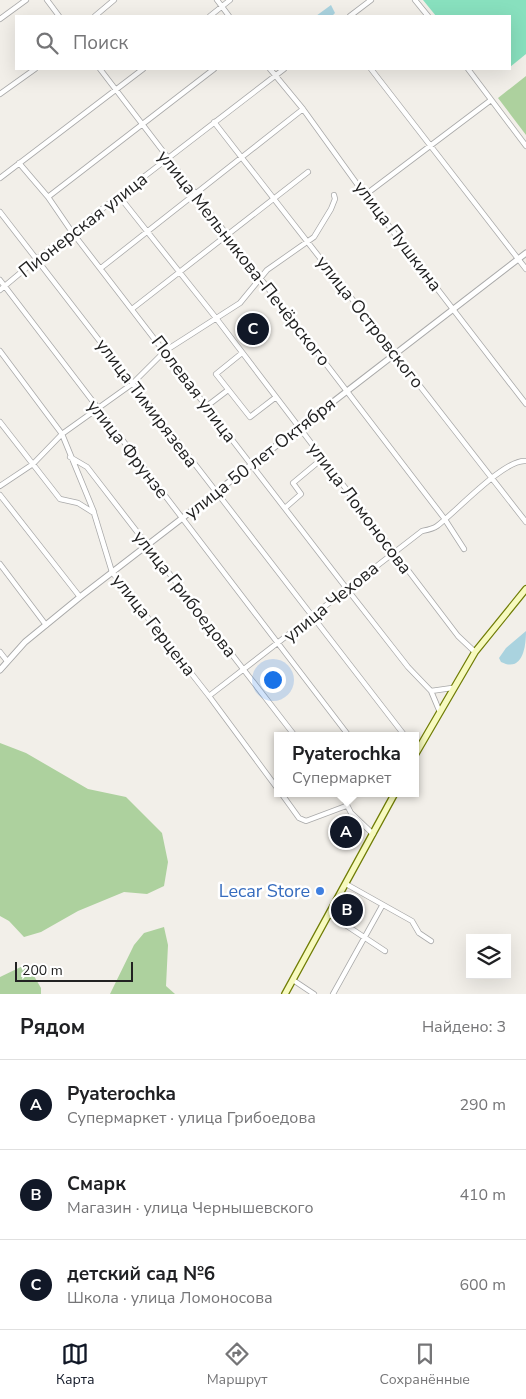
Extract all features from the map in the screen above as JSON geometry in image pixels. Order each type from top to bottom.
[{"type":"main road","points":[[419,743],[475,652],[526,589]]},
{"type":"main road","points":[[285,994],[393,797]]},
{"type":"street","points":[[0,19],[26,0]]},
{"type":"street","points":[[47,0],[58,15]]},
{"type":"street","points":[[96,15],[114,0]]},
{"type":"street","points":[[217,0],[229,15]]},
{"type":"street","points":[[211,15],[230,0]]},
{"type":"street","points":[[351,15],[371,0]]},
{"type":"street","points":[[415,0],[427,15]]},
{"type":"street","points":[[0,94],[34,70]]},
{"type":"street","name":"улица Мельникова-Печёрского","points":[[101,70],[167,159],[444,518],[464,549]]},
{"type":"street","points":[[0,178],[142,70]]},
{"type":"street","points":[[48,197],[213,70]]},
{"type":"street","name":"улица Пушкина","points":[[271,70],[303,109],[365,194],[526,404]]},
{"type":"street","name":"Пионерская улица","points":[[0,290],[72,232],[283,70]]},
{"type":"street","points":[[372,70],[526,269]]},
{"type":"street","points":[[469,70],[526,146]]},
{"type":"street","points":[[365,194],[491,100]]},
{"type":"street","points":[[101,268],[303,109]]},
{"type":"street","name":"улица Островского","points":[[214,122],[526,522]]},
{"type":"street","name":"Полевая улица","points":[[19,163],[48,197],[72,232],[347,589],[408,667],[431,691],[440,710]]},
{"type":"street","points":[[132,309],[308,172]]},
{"type":"street","points":[[0,486],[33,464],[62,434],[132,384],[165,351],[240,302],[260,278],[281,258],[314,237],[331,209],[335,199],[334,195]]},
{"type":"street","name":"улица Ломоносова","points":[[119,196],[216,318],[458,636],[475,652]]},
{"type":"street","name":"улица Тимирязева","points":[[0,212],[402,732]]},
{"type":"street","name":"улица 50 лет Октября","points":[[0,670],[25,642],[80,597],[526,253]]},
{"type":"street","name":"улица Фрунзе","points":[[0,280],[96,408],[346,732]]},
{"type":"street","points":[[0,351],[62,434]]},
{"type":"street","points":[[242,352],[216,374],[228,390],[250,417],[276,397]]},
{"type":"street","points":[[207,406],[228,390]]},
{"type":"street","points":[[0,422],[60,499],[78,503],[94,513]]},
{"type":"street","name":"улица Герцена","points":[[62,434],[94,513],[112,572],[210,696],[274,784]]},
{"type":"street","name":"улица Грибоедова","points":[[70,457],[87,467],[292,732]]},
{"type":"street","points":[[285,508],[301,494],[293,482],[323,458]]},
{"type":"street","name":"улица Чехова","points":[[210,696],[278,645],[422,531],[436,527],[462,502],[512,464],[526,461]]},
{"type":"street","points":[[0,495],[80,597]]},
{"type":"street","points":[[0,564],[46,625]]},
{"type":"street","points":[[0,652],[7,661]]},
{"type":"street","points":[[431,691],[452,688]]},
{"type":"street","points":[[284,797],[299,818],[306,821],[346,806]]},
{"type":"street","points":[[343,797],[346,806],[373,834]]},
{"type":"street","points":[[346,884],[382,906],[412,921],[419,933],[431,942]]},
{"type":"street","points":[[333,994],[363,937],[382,906]]},
{"type":"street","points":[[329,914],[385,951]]},
{"type":"street","points":[[293,980],[314,994]]},
{"type":"green space","points":[[423,0],[526,0],[526,54],[511,66],[511,15],[435,15]]},
{"type":"green space","points":[[526,76],[526,135],[498,98]]},
{"type":"green space","points":[[0,743],[26,753],[88,789],[126,797],[162,833],[168,862],[164,886],[147,894],[124,892],[78,911],[41,932],[24,937],[9,921],[0,916]]},
{"type":"green space","points":[[164,927],[168,945],[166,986],[175,994],[110,994],[134,945],[144,933]]},
{"type":"green space","points":[[27,964],[41,988],[41,994],[0,994],[0,977]]},
{"type":"water","points":[[331,5],[335,13],[333,15],[317,15]]},
{"type":"water","points":[[526,631],[524,650],[519,661],[514,664],[501,662],[499,658],[506,648]]},
{"type":"place","name":"детский сад №6","points":[[253,329]]},
{"type":"place","name":"Pyaterochka","points":[[346,832]]},
{"type":"place","name":"Lecar Store","points":[[320,891]]},
{"type":"place","name":"Смарк","points":[[347,910]]}]
